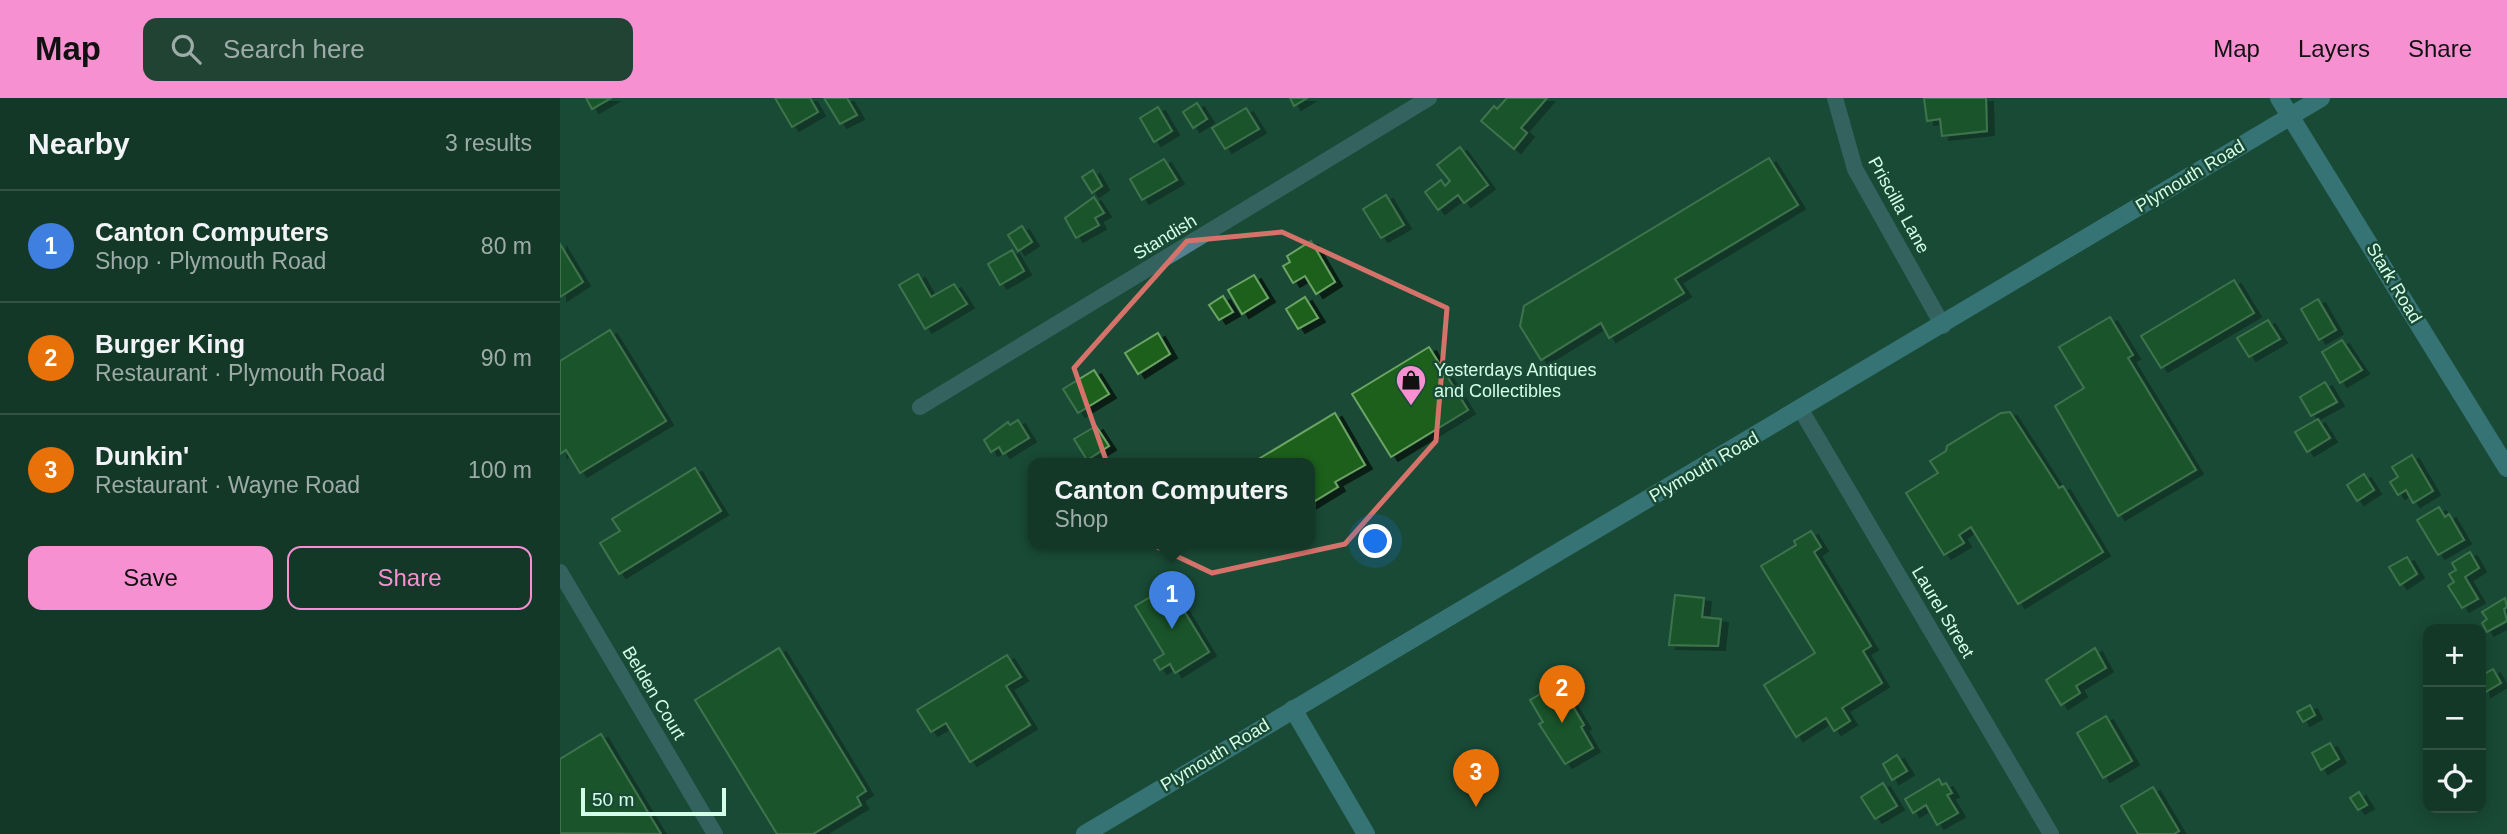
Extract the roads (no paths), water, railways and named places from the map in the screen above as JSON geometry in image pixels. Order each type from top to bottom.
[{"type":"main road","name":"Stark Road","points":[[2279,98],[2507,468]]},
{"type":"main road","name":"Plymouth Road","points":[[1085,834],[1943,326],[2321,98]]},
{"type":"main road","points":[[1293,709],[1366,834]]},
{"type":"street","name":"Standish","points":[[920,407],[1429,98]]},
{"type":"street","name":"Priscilla Lane","points":[[1835,98],[1855,169],[1943,326]]},
{"type":"street","name":"Laurel Street","points":[[1801,410],[2051,834]]},
{"type":"street","name":"Belden Court","points":[[560,572],[715,834]]},
{"type":"place","name":"Yesterdays Antiques and Collectibles","points":[[1411,407]]},
{"type":"place","name":"Canton Computers","points":[[1172,629]]},
{"type":"place","name":"Burger King","points":[[1562,723]]},
{"type":"place","name":"Dunkin'","points":[[1476,807]]}]
